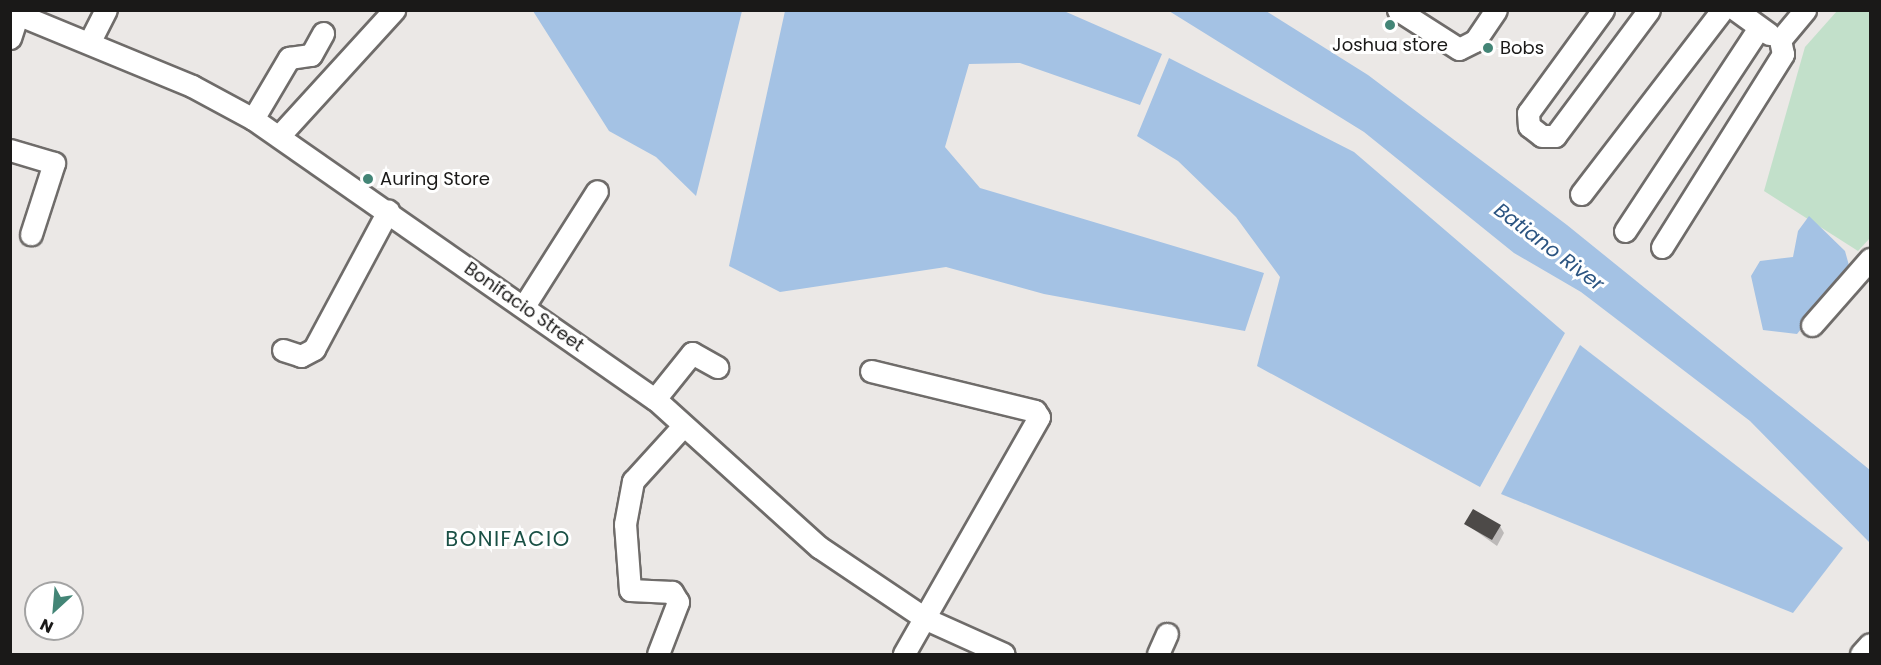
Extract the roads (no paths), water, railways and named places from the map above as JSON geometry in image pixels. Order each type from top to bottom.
[{"type":"street","points":[[90,41],[106,10]]},
{"type":"street","points":[[279,136],[394,10]]},
{"type":"street","points":[[1398,10],[1460,49],[1475,41],[1496,10]]},
{"type":"street","points":[[1602,10],[1528,112],[1529,126],[1542,136],[1555,136],[1649,10]]},
{"type":"street","points":[[1581,194],[1722,10]]},
{"type":"street","points":[[1662,248],[1783,54],[1780,40],[1759,28],[1736,10]]},
{"type":"street","points":[[1780,40],[1805,10]]},
{"type":"street","points":[[10,38],[26,14]]},
{"type":"street","name":"Bonifacio Street","points":[[26,14],[90,41],[253,119],[279,136],[655,399],[819,547],[926,618],[1004,654]]},
{"type":"street","points":[[1625,231],[1759,28]]},
{"type":"street","points":[[253,119],[289,58],[311,55],[322,33]]},
{"type":"street","points":[[12,156],[54,163],[31,234]]},
{"type":"street","points":[[524,306],[597,192]]},
{"type":"street","points":[[283,350],[301,356],[315,349],[388,212]]},
{"type":"street","points":[[1812,325],[1870,259]]},
{"type":"street","points":[[655,399],[692,353],[717,367]]},
{"type":"street","points":[[871,371],[1035,411],[1039,417],[904,654]]},
{"type":"street","points":[[658,654],[678,602],[672,592],[630,590],[625,524],[633,481],[683,426]]},
{"type":"street","points":[[1158,654],[1167,634]]},
{"type":"street","points":[[1862,654],[1870,644]]},
{"type":"water","points":[[533,11],[742,11],[696,196],[656,157],[609,131]]},
{"type":"water","points":[[785,11],[1064,11],[1162,54],[1140,105],[1020,63],[969,64],[945,147],[980,188],[1264,273],[1245,331],[1044,294],[946,267],[780,292],[729,266]]},
{"type":"water","name":"Batiano River","points":[[1169,11],[1266,11],[1368,75],[1567,225],[1870,470],[1870,543],[1750,421],[1581,292],[1514,253],[1364,132]]},
{"type":"water","points":[[1169,58],[1354,152],[1565,333],[1480,487],[1257,366],[1280,277],[1236,217],[1178,161],[1137,136]]},
{"type":"water","points":[[1809,216],[1845,251],[1850,269],[1797,334],[1763,330],[1751,276],[1760,261],[1793,257],[1798,231]]},
{"type":"water","points":[[1580,345],[1843,548],[1793,613],[1501,494]]},
{"type":"place","name":"Joshua store","points":[[1390,25]]},
{"type":"place","name":"Bobs","points":[[1488,48]]},
{"type":"place","name":"Auring Store","points":[[368,179]]},
{"type":"district","name":"BONIFACIO","points":[[508,539]]}]
